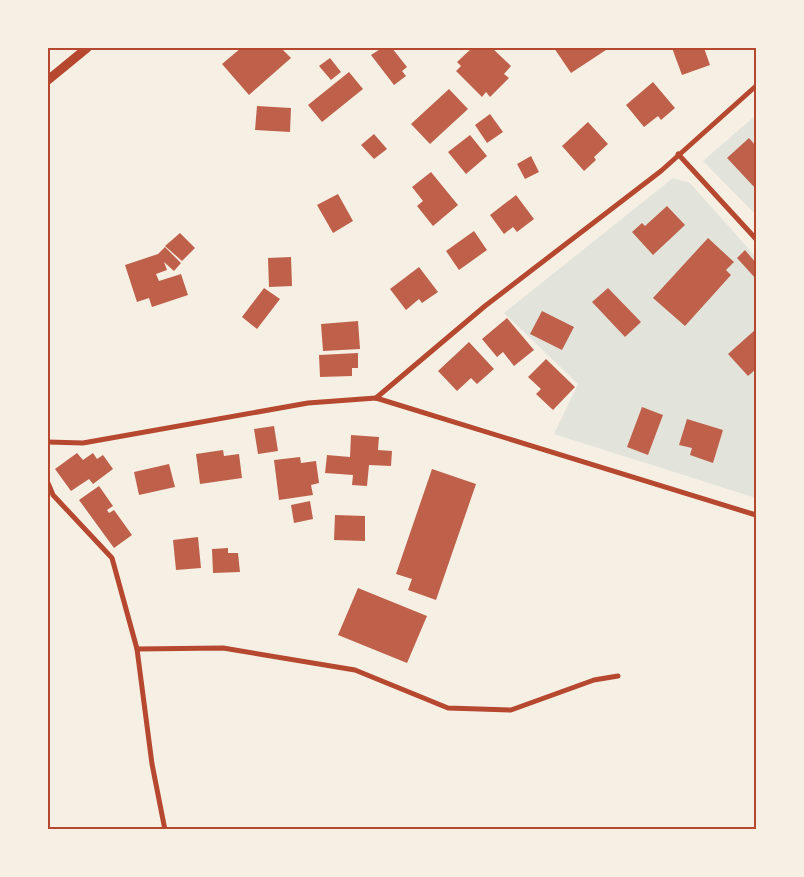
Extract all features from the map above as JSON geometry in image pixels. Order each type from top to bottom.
[{"type":"street","points":[[48,80],[87,48]]},
{"type":"street","points":[[376,398],[485,306],[661,171],[756,86]]},
{"type":"street","points":[[678,154],[756,239]]},
{"type":"street","points":[[48,442],[83,443],[308,403],[376,398],[756,515]]},
{"type":"street","points":[[48,483],[53,495],[112,558],[137,649],[152,764],[165,830]]},
{"type":"street","points":[[137,649],[223,648],[355,670],[448,708],[511,710],[594,680],[618,676]]},
{"type":"shaded area","points":[[756,115],[756,215],[703,161]]},
{"type":"shaded area","points":[[673,178],[690,183],[756,257],[756,498],[554,434],[578,384],[504,313]]},
{"type":"building","points":[[241,48],[281,48],[291,58],[249,95],[222,64]]},
{"type":"building","points":[[382,48],[392,48],[407,67],[402,71],[406,76],[394,85],[371,55]]},
{"type":"building","points":[[472,48],[492,48],[511,66],[504,74],[509,78],[490,97],[486,92],[482,97],[456,71],[461,66],[457,62]]},
{"type":"building","points":[[554,48],[609,48],[571,73]]},
{"type":"building","points":[[672,48],[704,48],[710,65],[682,75]]},
{"type":"building","points":[[330,58],[341,72],[331,80],[319,66]]},
{"type":"building","points":[[349,72],[363,89],[322,122],[308,105]]},
{"type":"building","points":[[653,82],[675,108],[661,120],[658,116],[644,127],[626,105]]},
{"type":"building","points":[[449,89],[468,109],[430,144],[411,124]]},
{"type":"building","points":[[257,106],[291,108],[290,132],[255,130]]},
{"type":"building","points":[[490,114],[503,132],[487,143],[475,125]]},
{"type":"building","points":[[588,122],[608,144],[594,157],[596,160],[584,171],[562,146]]},
{"type":"building","points":[[374,134],[387,149],[374,159],[361,145]]},
{"type":"building","points":[[470,135],[487,156],[466,174],[448,152]]},
{"type":"building","points":[[749,138],[756,146],[756,189],[727,158]]},
{"type":"building","points":[[531,156],[539,172],[525,179],[517,164]]},
{"type":"building","points":[[431,172],[458,205],[433,226],[417,206],[423,201],[412,187]]},
{"type":"building","points":[[338,194],[353,221],[333,233],[317,205]]},
{"type":"building","points":[[516,195],[534,219],[517,232],[513,227],[504,234],[490,215]]},
{"type":"building","points":[[667,206],[685,225],[653,255],[632,232],[642,223],[645,226]]},
{"type":"building","points":[[474,231],[487,250],[459,270],[446,251]]},
{"type":"building","points":[[180,233],[195,248],[182,261],[165,246]]},
{"type":"building","points":[[708,238],[734,262],[726,270],[731,275],[685,326],[653,298]]},
{"type":"building","points":[[165,247],[181,263],[174,271],[164,262],[167,270],[156,274],[159,281],[181,274],[188,295],[152,307],[149,298],[137,302],[125,265],[158,254]]},
{"type":"building","points":[[745,250],[756,263],[756,279],[737,258]]},
{"type":"building","points":[[291,257],[292,286],[269,287],[268,258]]},
{"type":"building","points":[[419,267],[438,292],[422,303],[419,299],[406,310],[390,289]]},
{"type":"building","points":[[264,288],[280,299],[257,329],[242,317]]},
{"type":"building","points":[[608,288],[641,322],[625,337],[592,302]]},
{"type":"building","points":[[542,311],[574,327],[562,350],[530,334]]},
{"type":"building","points":[[507,318],[534,350],[514,366],[503,352],[497,357],[482,339]]},
{"type":"building","points":[[358,321],[360,349],[323,351],[321,324]]},
{"type":"building","points":[[755,330],[756,369],[748,376],[728,354]]},
{"type":"building","points":[[469,342],[494,369],[477,384],[471,378],[457,391],[438,371]]},
{"type":"building","points":[[358,353],[358,368],[352,368],[352,376],[320,377],[319,355]]},
{"type":"building","points":[[546,359],[575,387],[553,410],[536,394],[541,389],[528,377]]},
{"type":"building","points":[[642,407],[663,415],[648,455],[627,447]]},
{"type":"building","points":[[687,419],[723,430],[713,463],[690,455],[692,448],[679,445]]},
{"type":"building","points":[[274,426],[278,451],[258,454],[254,429]]},
{"type":"building","points":[[351,435],[379,437],[378,450],[392,451],[391,466],[369,465],[367,486],[352,485],[353,475],[325,473],[327,455],[350,457]]},
{"type":"building","points":[[223,450],[224,456],[239,454],[242,478],[200,484],[196,454]]},
{"type":"building","points":[[77,453],[83,460],[93,453],[97,459],[103,455],[113,469],[93,484],[89,479],[71,491],[55,469]]},
{"type":"building","points":[[300,457],[301,463],[316,461],[319,483],[311,485],[313,495],[279,500],[274,460]]},
{"type":"building","points":[[169,464],[175,487],[139,495],[134,472]]},
{"type":"building","points":[[432,469],[476,484],[436,600],[408,590],[412,579],[396,574]]},
{"type":"building","points":[[99,486],[113,506],[107,510],[109,513],[114,510],[132,535],[114,548],[79,500]]},
{"type":"building","points":[[310,501],[313,519],[294,523],[291,505]]},
{"type":"building","points":[[335,515],[365,516],[365,541],[334,540]]},
{"type":"building","points":[[198,537],[201,568],[176,570],[173,540]]},
{"type":"building","points":[[228,548],[228,553],[238,553],[240,572],[213,573],[212,549]]},
{"type":"building","points":[[358,588],[427,616],[407,663],[338,635]]}]
